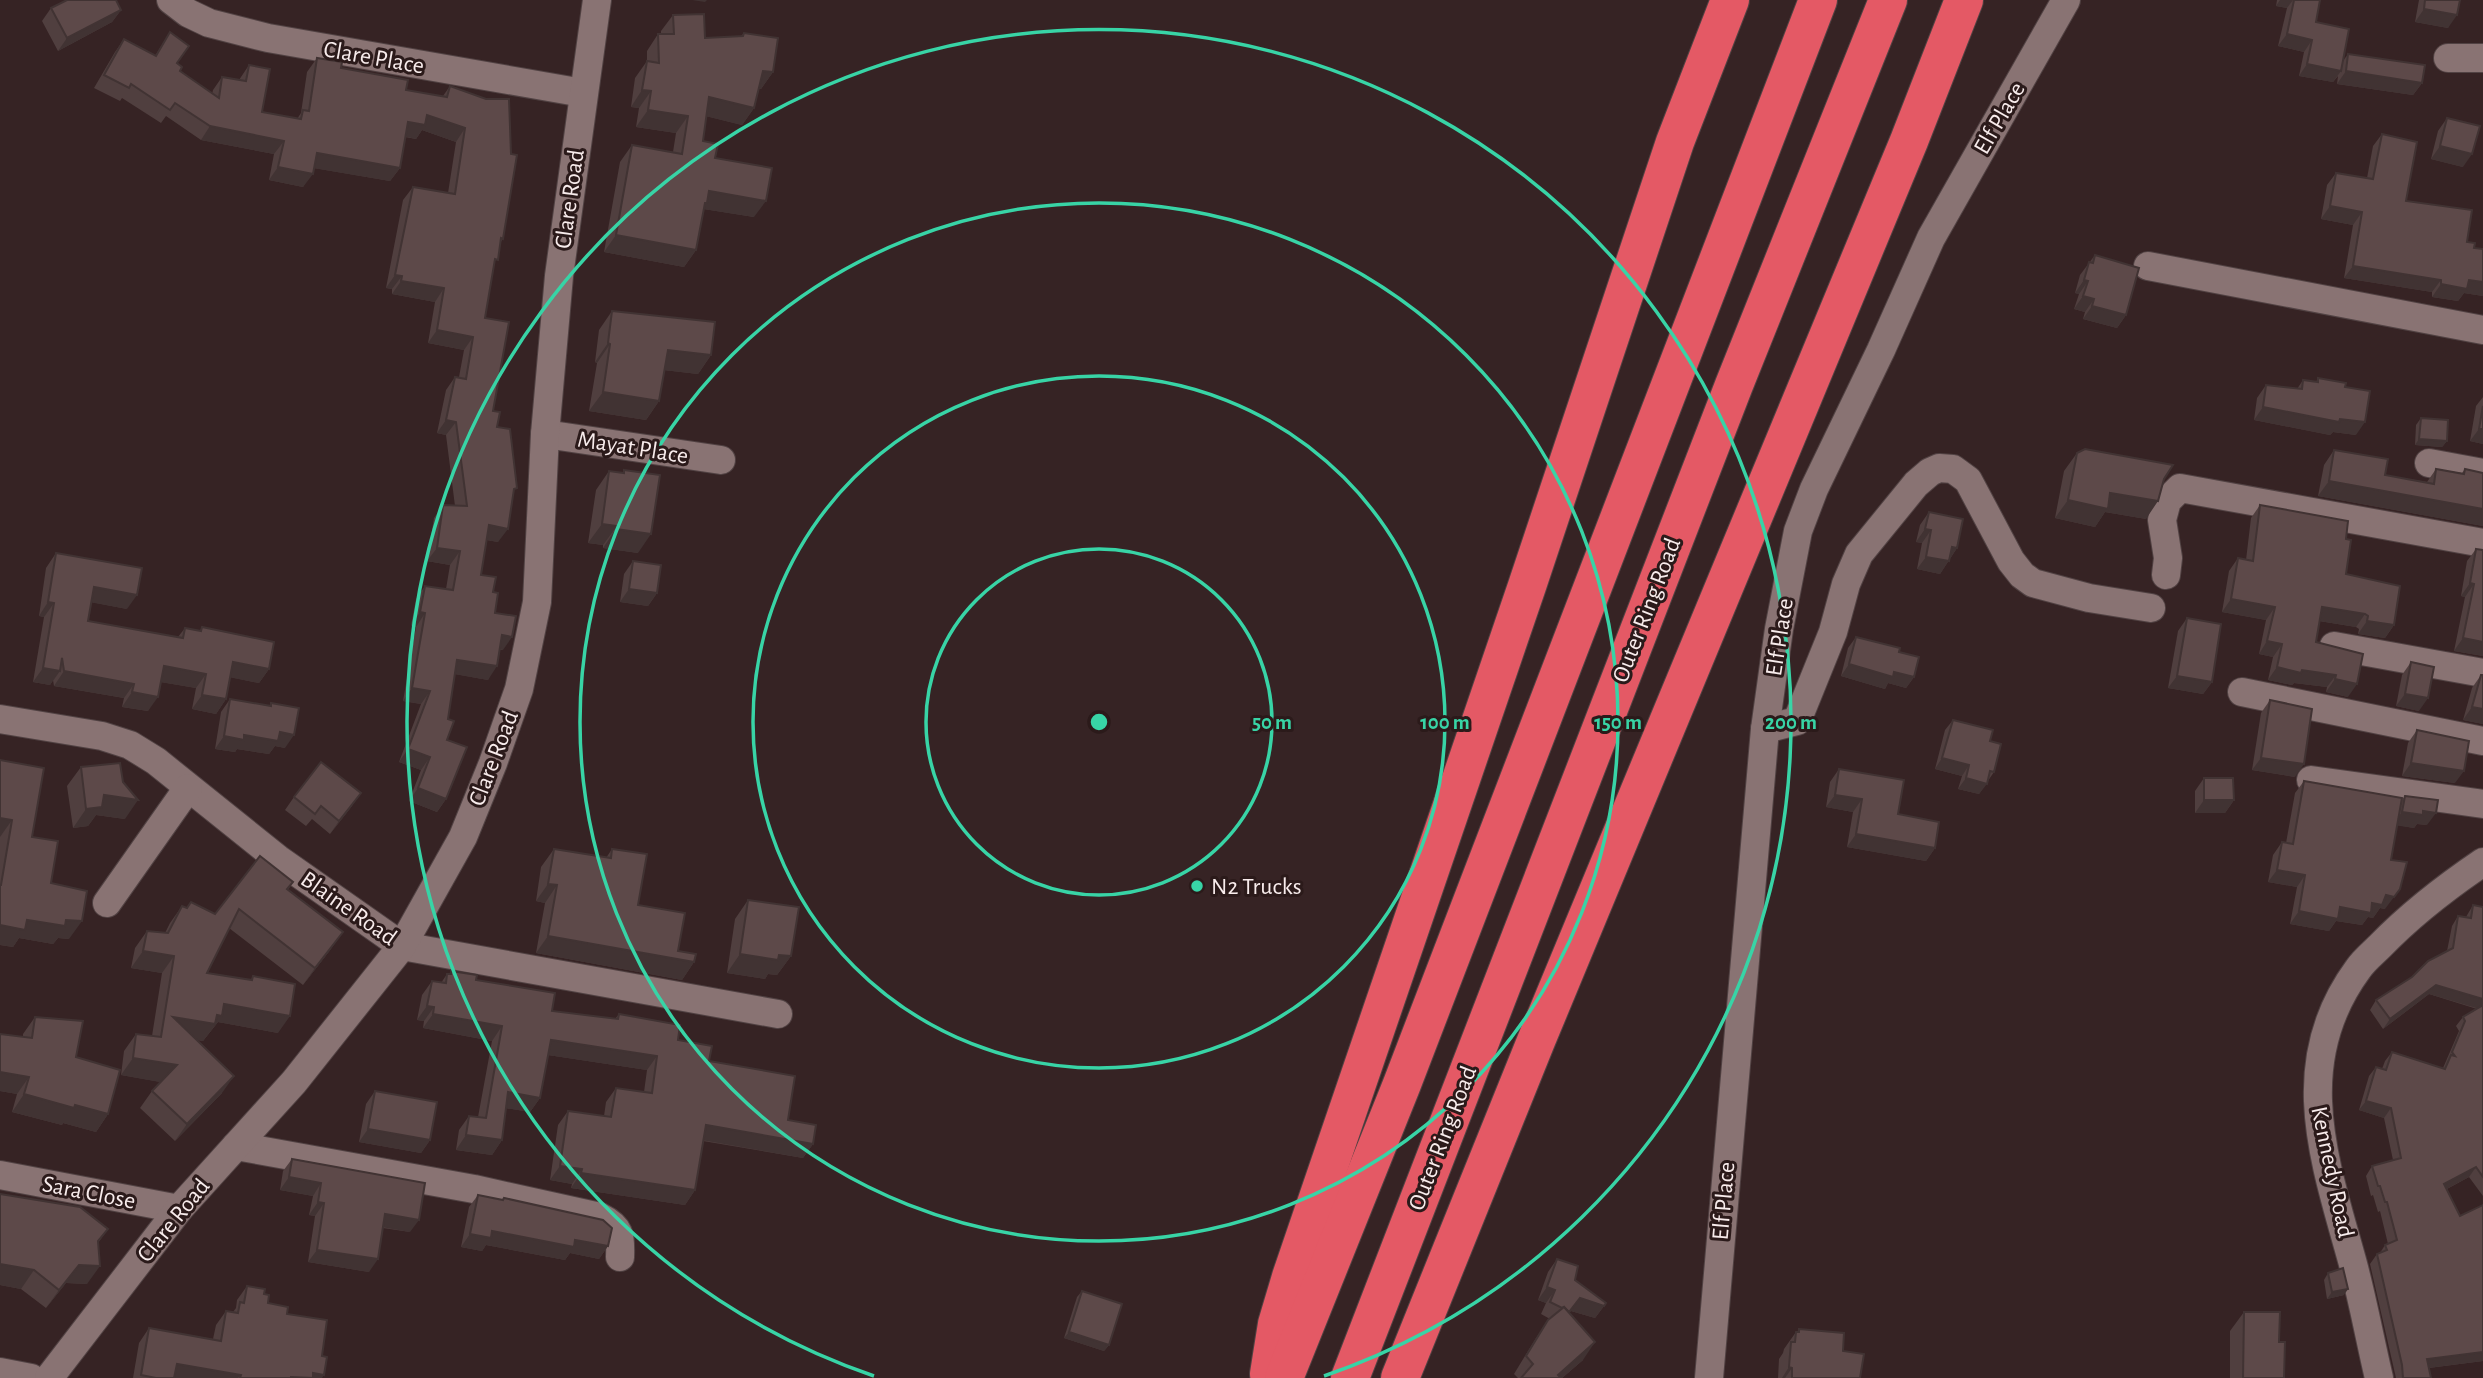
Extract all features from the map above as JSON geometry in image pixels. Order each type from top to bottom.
[{"type":"highway","points":[[1675,142],[1680,82],[1700,0]]},
{"type":"highway","points":[[1269,1378],[1277,1324],[1292,1277],[1675,142],[1730,0]]},
{"type":"highway","points":[[1284,1378],[1407,1071],[1818,0]]},
{"type":"highway","name":"Outer Ring Road","points":[[1350,1378],[1734,385],[1888,0]]},
{"type":"highway","points":[[1400,1378],[1561,979],[1909,141],[1964,0]]},
{"type":"highway","points":[[1909,141],[1988,0]]},
{"type":"street","name":"Clare Place","points":[[171,0],[208,23],[268,38],[583,93]]},
{"type":"street","name":"Clare Road","points":[[49,1378],[179,1209],[293,1082],[402,946],[463,837],[493,763],[519,689],[537,602],[545,433],[559,276],[597,0]]},
{"type":"street","name":"Elf Place","points":[[1709,1378],[1765,729],[1779,629],[1798,531],[1814,489],[1881,350],[1931,237],[2066,0]]},
{"type":"street","points":[[2448,58],[2483,58]]},
{"type":"street","points":[[2148,266],[2483,330]]},
{"type":"street","name":"Mayat Place","points":[[545,433],[721,460]]},
{"type":"street","points":[[2429,463],[2483,473]]},
{"type":"street","points":[[1765,729],[1797,721],[1833,632],[1846,583],[1859,554],[1916,484],[1939,468],[1953,469],[1968,480],[2011,561],[2021,575],[2033,583],[2089,598],[2151,608]]},
{"type":"street","points":[[2166,575],[2168,558],[2162,520],[2167,501],[2180,488],[2483,543]]},
{"type":"street","points":[[2334,646],[2483,673]]},
{"type":"street","points":[[2242,692],[2483,741]]},
{"type":"street","name":"Blaine Road","points":[[0,719],[102,736],[130,745],[156,761],[278,859],[402,946],[778,1014]]},
{"type":"street","points":[[2311,780],[2483,804]]},
{"type":"street","points":[[144,881],[195,793]]},
{"type":"street","points":[[107,903],[195,793]]},
{"type":"street","name":"Kennedy Road","points":[[2379,1378],[2359,1285],[2329,1175],[2317,1113],[2317,1079],[2322,1048],[2332,1013],[2358,968],[2405,920],[2483,862]]},
{"type":"street","points":[[236,1146],[474,1189],[600,1217],[612,1224],[619,1233],[620,1257]]},
{"type":"street","name":"Sara Close","points":[[0,1175],[179,1209]]},
{"type":"street","points":[[0,1372],[31,1378]]},
{"type":"building","points":[[67,0],[116,0],[121,10],[67,38],[51,8]]},
{"type":"building","points":[[2294,0],[2320,0],[2316,22],[2349,29],[2341,71],[2307,64],[2312,40],[2287,34]]},
{"type":"building","points":[[2425,0],[2460,0],[2457,15],[2424,9]]},
{"type":"building","points":[[704,14],[705,38],[743,36],[744,33],[778,38],[773,72],[763,71],[754,108],[709,97],[703,141],[718,144],[715,158],[772,168],[766,201],[709,191],[696,250],[616,235],[632,145],[682,154],[688,116],[648,110],[651,91],[642,90],[647,61],[659,63],[658,34],[674,34],[673,15]]},
{"type":"building","points":[[170,32],[189,46],[177,63],[182,67],[180,71],[219,98],[222,77],[246,81],[249,65],[270,69],[262,112],[301,119],[303,110],[309,111],[317,58],[342,62],[341,68],[408,80],[406,90],[447,97],[450,86],[486,99],[509,99],[511,154],[517,155],[503,239],[501,238],[498,260],[495,259],[485,318],[509,322],[493,411],[500,412],[497,427],[510,429],[517,488],[514,489],[508,529],[489,525],[481,575],[496,577],[493,592],[498,593],[495,613],[516,616],[512,637],[502,635],[497,666],[457,660],[448,719],[454,721],[447,740],[467,747],[446,799],[418,788],[430,757],[408,749],[430,691],[412,688],[425,613],[420,612],[425,586],[453,590],[460,551],[437,548],[443,505],[467,506],[456,422],[446,420],[455,377],[466,379],[473,337],[437,330],[444,288],[401,281],[402,276],[395,275],[413,187],[455,194],[465,128],[427,115],[425,125],[408,122],[400,168],[317,153],[313,174],[278,167],[284,141],[210,126],[175,103],[170,110],[131,84],[129,88],[104,75],[124,39],[156,56]]},
{"type":"building","points":[[2348,54],[2425,65],[2422,83],[2346,71]]},
{"type":"building","points":[[2447,118],[2480,126],[2472,154],[2440,146]]},
{"type":"building","points":[[2382,134],[2417,142],[2406,201],[2472,210],[2467,242],[2475,243],[2474,248],[2483,249],[2483,282],[2469,280],[2467,289],[2441,284],[2441,280],[2353,266],[2362,212],[2330,206],[2336,173],[2373,179]]},
{"type":"building","points":[[2095,255],[2139,268],[2126,315],[2092,306],[2094,299],[2083,296],[2088,281],[2084,280],[2089,262],[2093,263]]},
{"type":"building","points":[[612,311],[715,322],[711,355],[668,350],[659,401],[603,392]]},
{"type":"building","points":[[2318,378],[2346,383],[2345,387],[2370,391],[2365,422],[2340,419],[2339,422],[2263,407],[2266,385],[2302,389],[2303,380],[2318,382]]},
{"type":"building","points":[[2483,406],[2483,429],[2479,429]]},
{"type":"building","points":[[2421,418],[2448,420],[2447,441],[2419,439]]},
{"type":"building","points":[[2085,449],[2173,465],[2164,479],[2158,501],[2110,493],[2108,509],[2068,500],[2077,453]]},
{"type":"building","points":[[2334,450],[2388,459],[2385,475],[2434,484],[2436,469],[2464,474],[2465,469],[2483,473],[2483,509],[2329,481]]},
{"type":"building","points":[[624,470],[660,475],[651,534],[602,524],[609,471],[624,473]]},
{"type":"building","points":[[2260,505],[2348,521],[2346,539],[2351,540],[2346,574],[2400,586],[2394,625],[2367,621],[2368,616],[2365,614],[2322,607],[2316,642],[2363,654],[2357,684],[2335,679],[2336,675],[2302,670],[2301,673],[2277,667],[2282,644],[2267,641],[2275,607],[2231,599],[2238,558],[2253,561]]},
{"type":"building","points":[[1929,512],[1963,519],[1957,548],[1952,547],[1949,561],[1926,557],[1931,530],[1925,529]]},
{"type":"building","points":[[2476,549],[2483,550],[2483,642],[2463,638],[2474,584],[2470,583]]},
{"type":"building","points":[[56,553],[142,568],[137,595],[94,587],[88,621],[183,638],[185,628],[201,631],[202,627],[274,642],[269,669],[233,662],[226,699],[202,695],[206,674],[164,666],[158,697],[132,692],[134,684],[64,671],[62,658],[60,671],[43,668],[54,603],[48,602]]},
{"type":"building","points":[[633,561],[661,565],[657,593],[629,589]]},
{"type":"building","points":[[2187,618],[2221,624],[2212,682],[2177,676]]},
{"type":"building","points":[[1856,637],[1900,648],[1899,652],[1919,657],[1914,677],[1894,672],[1893,677],[1849,664]]},
{"type":"building","points":[[2411,662],[2434,667],[2428,698],[2405,694]]},
{"type":"building","points":[[2483,675],[2483,709],[2472,707]]},
{"type":"building","points":[[230,699],[299,708],[294,735],[280,732],[278,741],[244,735],[244,740],[224,736]]},
{"type":"building","points":[[2270,700],[2312,709],[2304,764],[2261,758]]},
{"type":"building","points":[[1953,720],[1993,730],[1990,741],[2001,744],[1994,772],[1990,771],[1987,784],[1966,778],[1969,765],[1942,758]]},
{"type":"building","points":[[2417,730],[2469,741],[2464,771],[2411,763]]},
{"type":"building","points":[[0,760],[44,768],[32,837],[58,841],[51,883],[87,891],[82,921],[66,920],[65,926],[27,920],[25,930],[0,925],[0,885],[12,820],[0,818]]},
{"type":"building","points":[[321,762],[361,793],[339,821],[321,806],[315,814],[294,797]]},
{"type":"building","points":[[120,763],[123,782],[138,800],[104,795],[102,807],[86,809],[81,767]]},
{"type":"building","points":[[1839,769],[1904,780],[1898,814],[1939,822],[1935,848],[1856,834],[1862,799],[1835,795]]},
{"type":"building","points":[[2204,778],[2233,778],[2234,800],[2204,800]]},
{"type":"building","points":[[2304,781],[2402,798],[2391,860],[2407,862],[2400,889],[2394,897],[2386,895],[2382,905],[2372,903],[2371,913],[2340,907],[2338,919],[2299,911],[2305,875],[2277,870],[2282,842],[2293,844]]},
{"type":"building","points":[[2405,796],[2438,800],[2436,813],[2423,811],[2423,815],[2402,812]]},
{"type":"building","points":[[554,849],[611,858],[612,849],[647,854],[638,905],[685,913],[678,951],[696,954],[694,962],[548,936],[557,885],[548,884]]},
{"type":"building","points":[[260,856],[293,882],[287,889],[343,932],[315,968],[239,909],[207,973],[252,980],[253,976],[295,984],[290,1016],[224,1004],[222,1016],[217,1015],[215,1024],[173,1017],[234,1076],[187,1124],[152,1091],[177,1065],[133,1058],[136,1034],[161,1037],[174,956],[143,951],[147,931],[168,933],[182,906],[187,908],[191,902],[215,914]]},
{"type":"building","points":[[748,900],[799,907],[791,956],[779,955],[778,960],[740,954]]},
{"type":"building","points":[[2473,905],[2483,907],[2483,999],[2436,985],[2390,1019],[2376,1000],[2412,977],[2428,961],[2453,948],[2458,916],[2471,918]]},
{"type":"building","points":[[451,971],[477,975],[476,980],[555,993],[552,1011],[618,1019],[619,1014],[680,1025],[678,1040],[712,1046],[709,1061],[795,1076],[788,1120],[816,1125],[813,1144],[706,1125],[695,1190],[581,1173],[582,1169],[560,1166],[568,1111],[611,1117],[616,1088],[652,1093],[657,1056],[551,1040],[540,1098],[508,1092],[502,1140],[466,1135],[469,1116],[486,1118],[502,1026],[433,1014],[434,1007],[427,1006],[432,981],[446,983],[447,974],[451,974]]},
{"type":"building","points":[[2483,1005],[2483,1177],[2476,1167],[2444,1184],[2460,1216],[2483,1205],[2483,1352],[2427,1359],[2431,1378],[2403,1378],[2377,1254],[2387,1250],[2385,1245],[2397,1240],[2387,1202],[2378,1186],[2372,1166],[2401,1158],[2391,1108],[2366,1101],[2376,1067],[2386,1070],[2392,1052],[2445,1069],[2451,1055],[2455,1056],[2452,1052],[2465,1021],[2463,1017]]},
{"type":"building","points":[[35,1017],[83,1021],[76,1057],[120,1070],[108,1114],[24,1094],[29,1077],[0,1072],[0,1034],[32,1038]]},
{"type":"building","points":[[375,1091],[437,1102],[430,1140],[368,1129]]},
{"type":"building","points":[[292,1159],[425,1183],[419,1220],[385,1214],[378,1259],[317,1250],[324,1203],[318,1202],[321,1183],[289,1177]]},
{"type":"building","points":[[0,1194],[80,1207],[108,1229],[98,1241],[100,1266],[79,1265],[59,1290],[34,1270],[0,1264]]},
{"type":"building","points":[[478,1195],[503,1200],[504,1198],[603,1220],[612,1228],[608,1246],[575,1240],[574,1247],[492,1231],[491,1238],[470,1234]]},
{"type":"building","points":[[1557,1259],[1578,1266],[1575,1280],[1606,1303],[1604,1306],[1580,1298],[1569,1312],[1550,1302],[1555,1290],[1547,1287]]},
{"type":"building","points":[[2343,1268],[2348,1289],[2332,1292],[2328,1273]]},
{"type":"building","points":[[247,1286],[265,1289],[264,1294],[269,1295],[268,1303],[288,1307],[287,1314],[327,1320],[322,1356],[327,1357],[324,1375],[313,1373],[313,1378],[240,1378],[241,1375],[177,1364],[174,1378],[141,1375],[149,1328],[221,1341],[226,1311],[238,1313],[240,1302],[244,1303]]},
{"type":"building","points":[[1082,1291],[1122,1304],[1109,1345],[1069,1332]]},
{"type":"building","points":[[1564,1307],[1595,1342],[1558,1375],[1561,1378],[1521,1378],[1533,1364],[1526,1356],[1548,1320]]},
{"type":"building","points":[[2244,1312],[2280,1312],[2279,1342],[2285,1342],[2284,1378],[2243,1378]]},
{"type":"building","points":[[1799,1329],[1844,1333],[1843,1351],[1864,1354],[1860,1378],[1792,1378],[1792,1368],[1789,1367],[1791,1342],[1795,1342]]},
{"type":"place","name":"N2 Trucks","points":[[1197,886]]}]
